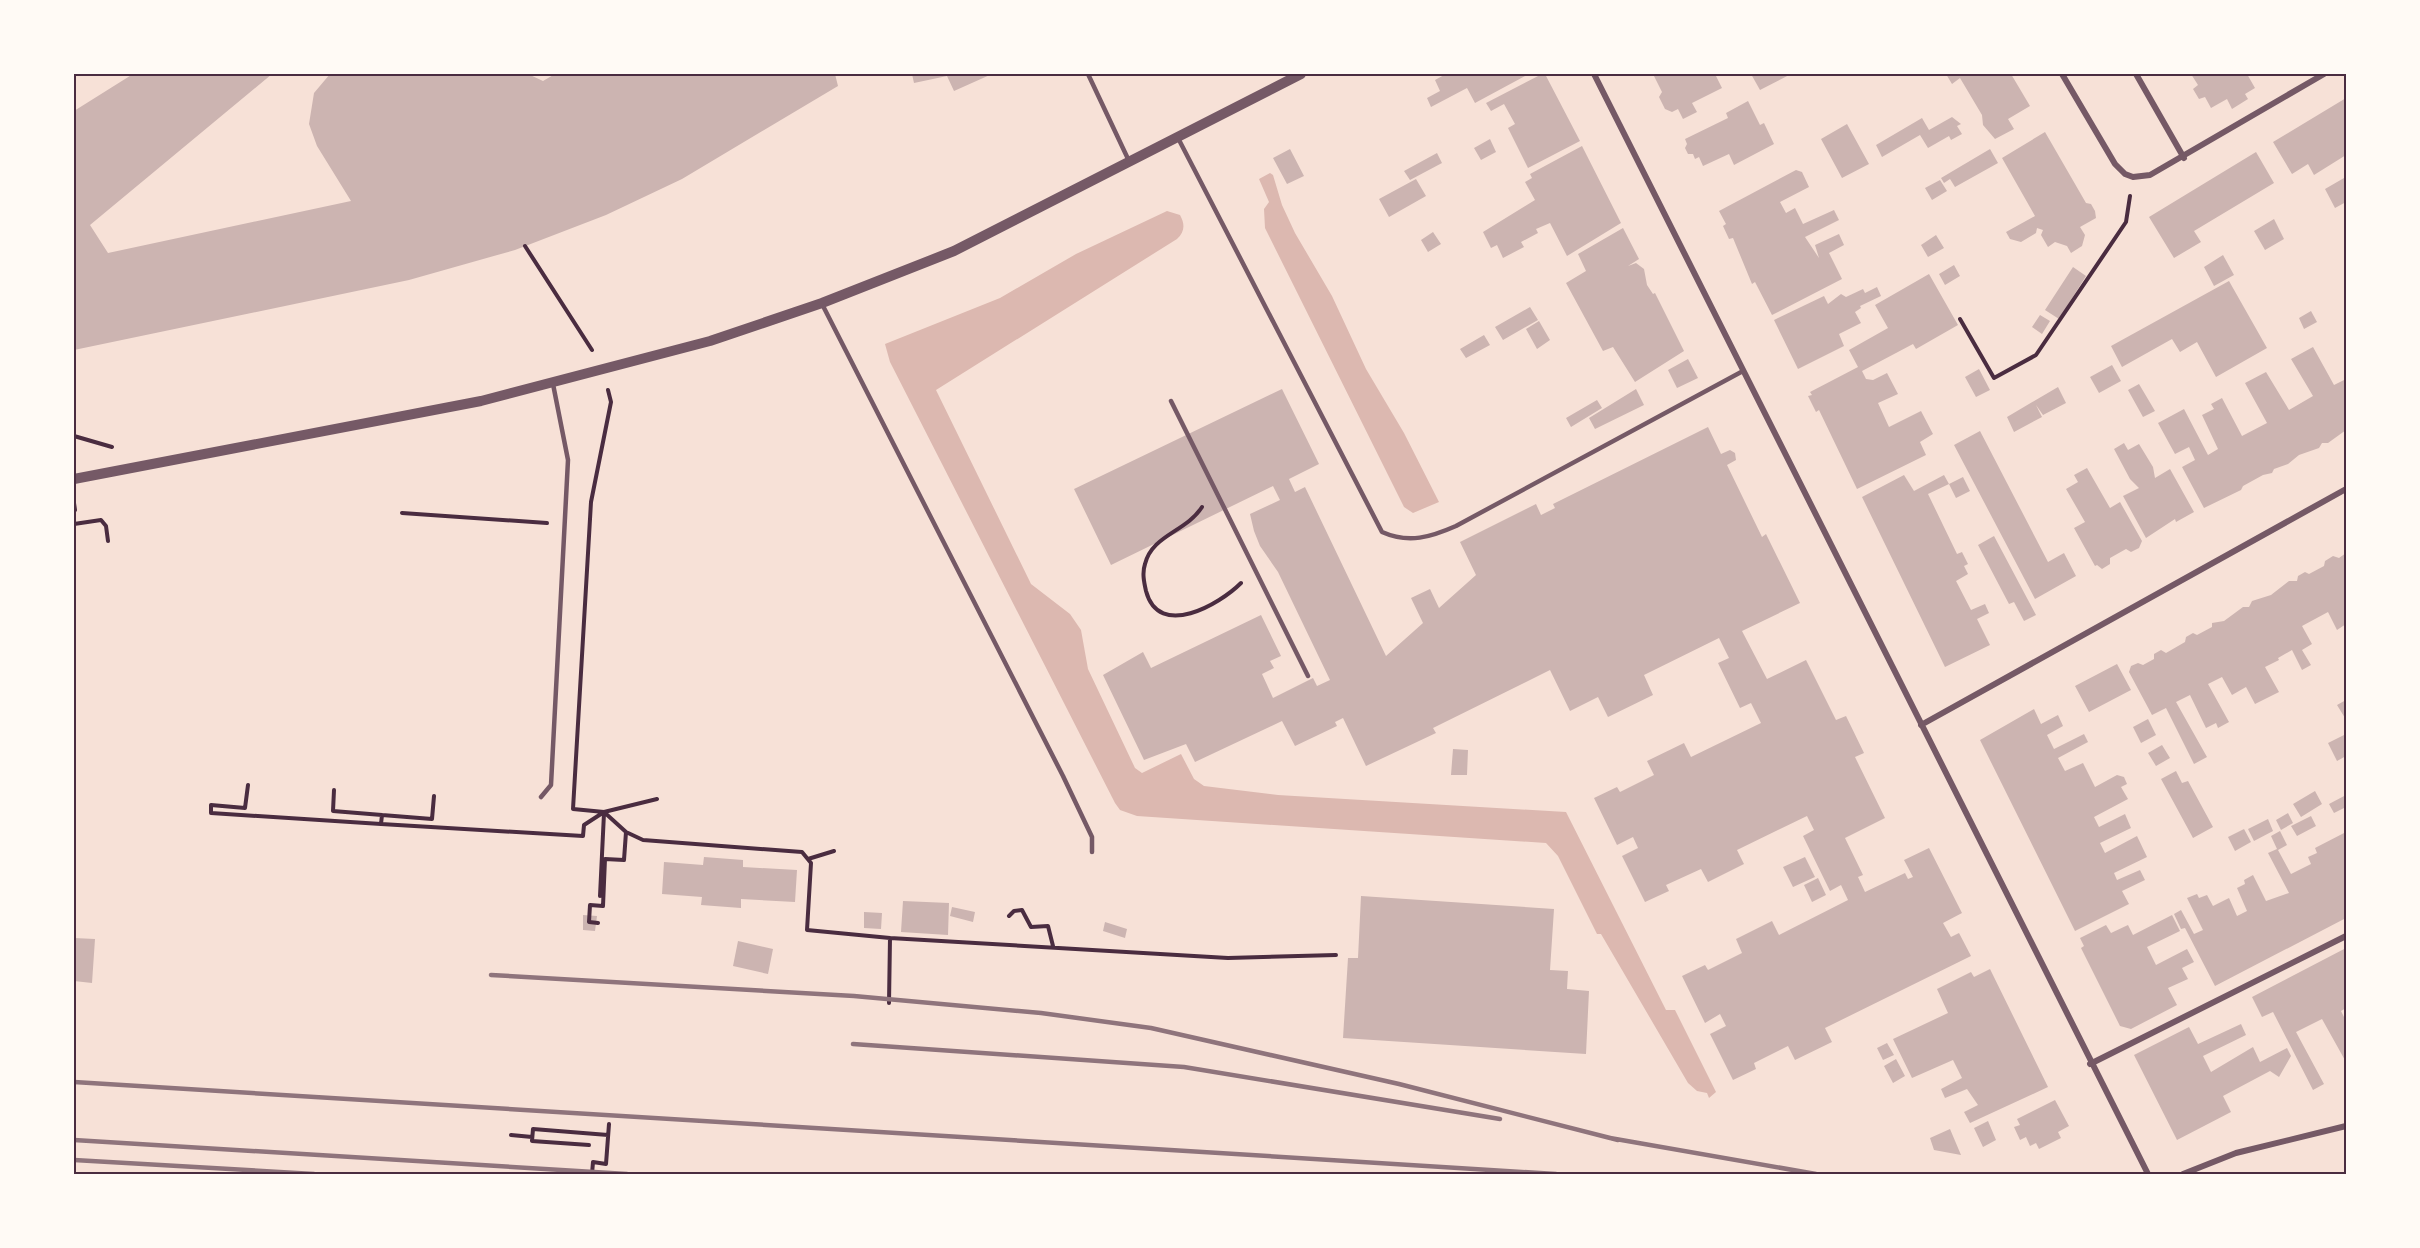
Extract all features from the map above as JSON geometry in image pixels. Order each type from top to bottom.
[{"type":"street","points":[[74,479],[481,401],[603,371],[710,341],[822,303],[954,251],[1301,74]]},
{"type":"street","points":[[1594,74],[2090,1064],[2148,1174]]},
{"type":"street","points":[[2062,74],[2115,164],[2125,174],[2133,177],[2150,175],[2184,158],[2324,74]]},
{"type":"street","points":[[2136,74],[2184,158]]},
{"type":"street","points":[[1921,724],[2346,489]]},
{"type":"street","points":[[2090,1064],[2346,936]]},
{"type":"street","points":[[2183,1174],[2236,1153],[2346,1126]]},
{"type":"lane","points":[[1088,74],[1130,162]]},
{"type":"lane","points":[[1178,138],[1382,532],[1394,537],[1419,538],[1456,526],[1743,371]]},
{"type":"lane","points":[[822,303],[1063,776],[1092,837],[1092,852]]},
{"type":"lane","points":[[541,797],[551,785],[567,460],[553,384]]},
{"type":"lane","points":[[1171,401],[1308,676]]},
{"type":"path","points":[[1960,319],[1994,378],[2036,355],[2126,222],[2133,177]]},
{"type":"path","points":[[525,246],[590,345],[603,371],[611,402],[591,502],[573,809],[604,812],[626,832],[643,840],[802,852],[811,863],[807,930],[890,938],[1228,958],[1336,955]]},
{"type":"path","points":[[1210,479],[1208,492],[1193,519],[1159,541],[1148,554],[1143,572],[1148,597],[1160,610],[1169,615],[1208,608],[1231,592],[1252,564]]},
{"type":"path","points":[[74,502],[75,510]]},
{"type":"path","points":[[402,513],[589,526]]},
{"type":"path","points":[[74,524],[101,520],[106,526],[108,541]]},
{"type":"path","points":[[248,785],[245,808],[211,805],[211,813],[583,836],[584,825],[604,812],[657,799]]},
{"type":"path","points":[[334,790],[333,811],[432,819],[434,796]]},
{"type":"path","points":[[600,896],[604,812]]},
{"type":"path","points":[[381,824],[382,815]]},
{"type":"path","points":[[598,923],[589,922],[590,905],[603,906],[605,859],[624,860],[626,832]]},
{"type":"path","points":[[808,859],[834,851]]},
{"type":"path","points":[[1010,916],[1014,911],[1023,910],[1031,927],[1048,926],[1053,946]]},
{"type":"path","points":[[889,1003],[890,938]]},
{"type":"path","points":[[592,1174],[593,1162],[606,1164],[609,1124]]},
{"type":"path","points":[[588,1145],[532,1141],[532,1129],[608,1135]]},
{"type":"path","points":[[511,1135],[532,1137]]},
{"type":"shaded area","points":[[1270,173],[1273,175],[1282,205],[1295,233],[1332,296],[1366,369],[1404,433],[1439,502],[1413,513],[1404,507],[1265,228],[1264,209],[1269,202],[1259,179]]},
{"type":"shaded area","points":[[1167,211],[1180,215],[1182,218],[1183,231],[1177,239],[936,390],[1031,584],[1070,614],[1081,630],[1088,669],[1135,768],[1142,773],[1181,754],[1194,779],[1204,786],[1278,795],[1566,812],[1666,1010],[1675,1010],[1716,1092],[1709,1098],[1707,1093],[1697,1091],[1688,1083],[1601,934],[1597,934],[1558,856],[1546,843],[1137,816],[1120,810],[1115,803],[890,362],[885,344],[1000,298],[1076,254]]},
{"type":"building","points":[[133,74],[272,74],[90,225],[108,253],[351,201],[317,146],[309,124],[314,93],[330,74],[528,74],[543,81],[555,74],[835,74],[838,86],[682,179],[606,215],[515,250],[409,280],[74,350],[74,111]]},
{"type":"building","points":[[912,74],[992,74],[954,91],[947,76],[914,83]]},
{"type":"building","points":[[1446,74],[1529,74],[1475,103],[1467,88],[1431,107],[1427,98],[1440,91],[1435,80]]},
{"type":"building","points":[[1545,74],[1580,141],[1528,168],[1508,128],[1515,124],[1504,104],[1491,111],[1486,103]]},
{"type":"building","points":[[1653,74],[1715,74],[1722,88],[1692,103],[1697,112],[1683,119],[1678,109],[1672,112],[1665,109],[1659,97],[1662,92]]},
{"type":"building","points":[[1751,74],[1791,74],[1760,90]]},
{"type":"building","points":[[1946,74],[2011,74],[2030,106],[2008,119],[2014,129],[1995,139],[1983,125],[1982,115],[1960,78],[1952,84]]},
{"type":"building","points":[[2191,74],[2247,74],[2255,88],[2245,94],[2248,99],[2232,109],[2227,99],[2211,108],[2205,97],[2199,99],[2193,89],[2198,85]]},
{"type":"building","points":[[2346,98],[2346,155],[2314,175],[2308,164],[2292,174],[2273,142]]},
{"type":"building","points":[[1748,101],[1760,125],[1764,123],[1774,144],[1734,165],[1729,154],[1703,166],[1699,157],[1695,159],[1693,154],[1688,154],[1685,139],[1728,118],[1726,113]]},
{"type":"building","points":[[1952,117],[1961,124],[1957,126],[1962,134],[1951,140],[1949,136],[1928,148],[1920,135],[1882,157],[1876,145],[1922,118],[1929,130]]},
{"type":"building","points":[[1847,124],[1869,164],[1842,178],[1821,139]]},
{"type":"building","points":[[2045,132],[2086,203],[2091,204],[2095,211],[2096,218],[2080,227],[2085,235],[2082,246],[2071,253],[2067,246],[2055,242],[2048,247],[2041,235],[2043,230],[2037,228],[2036,233],[2021,242],[2010,239],[2006,232],[2035,216],[2002,158]]},
{"type":"building","points":[[1490,139],[1496,152],[1481,160],[1474,148]]},
{"type":"building","points":[[1582,146],[1621,223],[1567,256],[1550,223],[1536,229],[1538,233],[1521,242],[1524,247],[1503,258],[1497,245],[1491,248],[1483,232],[1535,200],[1525,182],[1532,178],[1530,174]]},
{"type":"building","points":[[1290,149],[1304,176],[1287,184],[1273,158]]},
{"type":"building","points":[[1990,149],[1998,163],[1955,187],[1950,179],[1944,183],[1941,178]]},
{"type":"building","points":[[2256,152],[2274,183],[2194,231],[2201,242],[2174,258],[2149,217]]},
{"type":"building","points":[[1437,153],[1442,163],[1410,180],[1404,171]]},
{"type":"building","points":[[1796,170],[1802,172],[1809,187],[1780,202],[1786,213],[1795,208],[1803,224],[1834,210],[1839,220],[1805,237],[1819,258],[1815,245],[1839,234],[1844,245],[1829,253],[1842,279],[1772,315],[1755,282],[1752,284],[1733,238],[1729,239],[1723,226],[1726,224],[1719,211]]},
{"type":"building","points":[[2344,178],[2346,202],[2335,208],[2325,189]]},
{"type":"building","points":[[1416,179],[1426,196],[1389,217],[1379,199]]},
{"type":"building","points":[[1940,180],[1947,191],[1932,200],[1925,188]]},
{"type":"building","points":[[2274,219],[2284,239],[2265,250],[2254,231]]},
{"type":"building","points":[[1623,228],[1639,259],[1628,266],[1636,263],[1644,269],[1647,285],[1653,294],[1655,293],[1684,351],[1635,382],[1613,347],[1603,351],[1566,283],[1586,271],[1578,254]]},
{"type":"building","points":[[1433,232],[1441,244],[1428,252],[1421,240]]},
{"type":"building","points":[[1936,235],[1944,248],[1928,257],[1921,245]]},
{"type":"building","points":[[2223,255],[2234,275],[2214,286],[2204,267]]},
{"type":"building","points":[[1954,265],[1960,276],[1945,285],[1939,274]]},
{"type":"building","points":[[2073,267],[2086,276],[2059,319],[2045,310]]},
{"type":"building","points":[[1929,274],[1958,325],[1916,349],[1913,344],[1862,371],[1866,379],[1873,380],[1887,373],[1898,394],[1878,403],[1889,427],[1921,411],[1933,434],[1920,442],[1926,455],[1857,489],[1819,410],[1816,412],[1808,396],[1812,395],[1810,392],[1858,367],[1849,350],[1888,328],[1875,305]]},
{"type":"building","points":[[2229,281],[2267,348],[2216,377],[2197,342],[2180,352],[2172,339],[2122,367],[2111,346]]},
{"type":"building","points":[[1877,287],[1881,296],[1860,306],[1861,308],[1855,312],[1861,323],[1839,334],[1844,346],[1798,369],[1774,320],[1824,296],[1828,304],[1841,294],[1846,297],[1863,289],[1865,293]]},
{"type":"building","points":[[1530,307],[1538,320],[1503,340],[1495,327]]},
{"type":"building","points":[[2311,311],[2317,322],[2304,329],[2299,318]]},
{"type":"building","points":[[2040,315],[2050,321],[2042,334],[2032,327]]},
{"type":"building","points":[[1539,321],[1550,340],[1537,349],[1526,329]]},
{"type":"building","points":[[1484,335],[1490,345],[1466,358],[1460,349]]},
{"type":"building","points":[[2313,347],[2334,385],[2346,379],[2346,430],[2328,443],[2322,443],[2319,448],[2299,455],[2288,464],[2274,469],[2272,473],[2263,475],[2243,486],[2241,490],[2204,508],[2182,467],[2195,460],[2189,447],[2175,454],[2158,423],[2184,409],[2208,455],[2218,449],[2202,415],[2214,409],[2211,404],[2222,398],[2242,436],[2267,423],[2245,383],[2266,372],[2289,410],[2313,396],[2291,359]]},
{"type":"building","points":[[1688,359],[1698,378],[1677,388],[1668,370]]},
{"type":"building","points":[[2112,365],[2121,381],[2099,393],[2090,377]]},
{"type":"building","points":[[1979,369],[1990,390],[1976,397],[1965,377]]},
{"type":"building","points":[[2139,384],[2155,411],[2143,417],[2128,390]]},
{"type":"building","points":[[2058,387],[2066,403],[2043,415],[2036,405],[2042,417],[2014,432],[2007,417]]},
{"type":"building","points":[[1282,389],[1319,464],[1289,479],[1295,492],[1305,487],[1386,656],[1423,623],[1411,598],[1430,589],[1439,608],[1476,575],[1460,542],[1536,504],[1541,515],[1555,508],[1553,504],[1708,427],[1721,454],[1730,450],[1735,453],[1736,460],[1727,465],[1762,537],[1766,534],[1800,603],[1742,631],[1767,679],[1806,660],[1836,720],[1846,716],[1864,753],[1855,757],[1885,818],[1845,838],[1863,875],[1858,877],[1865,892],[1905,873],[1908,879],[1913,877],[1904,860],[1929,848],[1962,913],[1943,923],[1951,937],[1959,933],[1971,956],[1825,1028],[1832,1042],[1795,1060],[1788,1046],[1754,1063],[1756,1069],[1733,1080],[1710,1034],[1726,1026],[1720,1014],[1705,1023],[1682,976],[1705,965],[1708,970],[1742,953],[1736,939],[1772,921],[1779,935],[1848,900],[1841,885],[1830,891],[1803,836],[1814,830],[1807,816],[1737,850],[1744,864],[1708,882],[1701,869],[1666,885],[1669,891],[1645,902],[1622,856],[1638,848],[1633,837],[1617,845],[1594,798],[1617,787],[1620,792],[1654,775],[1647,761],[1684,743],[1691,757],[1761,723],[1751,703],[1740,708],[1718,663],[1729,658],[1719,638],[1644,675],[1653,695],[1608,717],[1598,697],[1570,711],[1550,670],[1433,728],[1436,733],[1366,766],[1343,718],[1335,722],[1337,726],[1295,746],[1282,721],[1195,762],[1186,744],[1144,760],[1103,675],[1143,652],[1151,668],[1261,615],[1281,656],[1270,661],[1274,668],[1262,674],[1273,698],[1313,678],[1317,686],[1330,680],[1278,572],[1260,546],[1254,531],[1250,514],[1280,500],[1273,486],[1111,565],[1074,489]]},
{"type":"building","points":[[1636,389],[1644,405],[1595,429],[1589,418]]},
{"type":"building","points":[[1597,400],[1602,408],[1571,427],[1566,418]]},
{"type":"building","points":[[1980,431],[2048,562],[2064,553],[2076,576],[2035,599],[1954,445]]},
{"type":"building","points":[[2124,443],[2128,450],[2139,444],[2153,467],[2155,478],[2170,469],[2194,512],[2176,522],[2175,519],[2146,538],[2123,496],[2139,488],[2130,479],[2114,449]]},
{"type":"building","points":[[2087,468],[2110,508],[2120,502],[2142,541],[2139,548],[2131,552],[2126,549],[2110,558],[2110,564],[2102,569],[2095,566],[2074,528],[2085,522],[2066,489],[2078,482],[2074,475]]},
{"type":"building","points":[[1904,475],[1914,491],[1944,475],[1949,484],[1928,494],[1957,554],[1962,552],[1968,564],[1964,566],[1968,574],[1956,581],[1971,610],[1985,604],[1989,613],[1977,619],[1990,645],[1945,667],[1862,497]]},
{"type":"building","points":[[1963,477],[1970,491],[1956,498],[1949,484]]},
{"type":"building","points":[[1994,536],[2036,615],[2024,621],[2014,602],[2009,604],[1978,545]]},
{"type":"building","points":[[2346,553],[2346,624],[2337,630],[2328,612],[2302,626],[2312,644],[2302,650],[2311,665],[2302,670],[2292,650],[2265,667],[2279,692],[2255,704],[2246,687],[2232,695],[2222,677],[2208,684],[2229,722],[2218,728],[2216,723],[2206,728],[2190,695],[2176,702],[2207,757],[2194,764],[2166,708],[2152,715],[2129,672],[2131,666],[2138,663],[2143,665],[2154,659],[2154,654],[2161,650],[2166,653],[2185,642],[2186,637],[2193,633],[2197,635],[2212,627],[2212,623],[2224,621],[2243,607],[2249,607],[2252,601],[2271,595],[2289,581],[2297,581],[2298,576],[2305,572],[2309,574],[2324,566],[2325,561],[2333,556],[2339,558]]},
{"type":"building","points":[[2117,664],[2131,690],[2089,712],[2075,686]]},
{"type":"building","points":[[2346,700],[2346,717],[2345,718],[2337,705]]},
{"type":"building","points":[[2034,709],[2041,724],[2058,715],[2063,726],[2047,735],[2054,749],[2084,734],[2088,742],[2058,758],[2065,771],[2083,763],[2095,787],[2117,775],[2124,777],[2127,784],[2121,787],[2128,799],[2094,817],[2099,827],[2125,814],[2131,828],[2100,843],[2105,853],[2137,836],[2147,857],[2114,873],[2117,880],[2140,870],[2145,880],[2122,891],[2129,904],[2075,931],[1980,740]]},
{"type":"building","points":[[2148,719],[2156,735],[2141,743],[2133,727]]},
{"type":"building","points":[[2346,734],[2346,756],[2337,761],[2328,743]]},
{"type":"building","points":[[2162,745],[2170,758],[2156,766],[2148,753]]},
{"type":"building","points":[[1453,749],[1468,750],[1467,775],[1451,775]]},
{"type":"building","points":[[2176,771],[2182,783],[2188,781],[2213,827],[2193,838],[2161,779]]},
{"type":"building","points":[[2315,791],[2322,804],[2301,817],[2293,804]]},
{"type":"building","points":[[2346,795],[2346,807],[2334,813],[2329,804]]},
{"type":"building","points":[[2288,813],[2293,823],[2281,830],[2276,820]]},
{"type":"building","points":[[2311,816],[2316,826],[2297,836],[2291,826]]},
{"type":"building","points":[[2268,819],[2273,831],[2254,841],[2248,829]]},
{"type":"building","points":[[2244,829],[2251,842],[2235,851],[2228,837]]},
{"type":"building","points":[[2280,831],[2287,845],[2278,850],[2291,874],[2311,864],[2308,857],[2317,853],[2315,848],[2346,832],[2346,918],[2215,986],[2185,928],[2181,929],[2174,914],[2181,910],[2194,934],[2203,930],[2187,898],[2197,894],[2199,898],[2207,895],[2213,906],[2229,898],[2237,916],[2247,911],[2237,888],[2245,884],[2244,880],[2253,875],[2266,901],[2289,893],[2268,853],[2277,849],[2271,836]]},
{"type":"building","points":[[704,857],[743,860],[743,867],[797,870],[795,902],[741,899],[741,908],[701,905],[702,897],[662,894],[664,862],[703,865]]},
{"type":"building","points":[[1805,857],[1815,877],[1793,887],[1783,867]]},
{"type":"building","points":[[1818,878],[1826,895],[1812,902],[1804,885]]},
{"type":"building","points":[[1361,896],[1554,909],[1550,970],[1568,971],[1567,989],[1589,991],[1586,1054],[1343,1038],[1348,958],[1358,958]]},
{"type":"building","points":[[903,901],[949,903],[948,935],[901,932]]},
{"type":"building","points":[[952,907],[975,912],[973,922],[950,916]]},
{"type":"building","points":[[864,912],[882,913],[881,929],[864,928]]},
{"type":"building","points":[[583,915],[597,916],[595,931],[583,930]]},
{"type":"building","points":[[2172,915],[2180,931],[2147,947],[2156,965],[2187,949],[2194,962],[2182,968],[2188,979],[2168,988],[2177,1005],[2131,1029],[2120,1026],[2081,948],[2084,946],[2080,938],[2106,925],[2111,933],[2128,925],[2133,935]]},
{"type":"building","points":[[1105,922],[1127,929],[1125,938],[1103,931]]},
{"type":"building","points":[[74,938],[95,939],[92,983],[74,981]]},
{"type":"building","points":[[738,941],[773,949],[768,974],[733,966]]},
{"type":"building","points":[[2346,948],[2346,1008],[2341,1011],[2346,1021],[2346,1062],[2322,1019],[2296,1032],[2324,1084],[2313,1090],[2273,1012],[2262,1017],[2252,997]]},
{"type":"building","points":[[1990,969],[2048,1087],[1970,1123],[1964,1112],[1978,1105],[1967,1089],[1945,1098],[1941,1089],[1962,1078],[1953,1060],[1912,1078],[1893,1039],[1948,1013],[1937,989],[1971,972],[1974,977]]},
{"type":"building","points":[[2241,1024],[2246,1035],[2203,1056],[2211,1072],[2253,1047],[2260,1062],[2287,1048],[2291,1056],[2279,1077],[2270,1071],[2223,1096],[2231,1112],[2177,1140],[2134,1055],[2189,1027],[2198,1044]]},
{"type":"building","points":[[1887,1043],[1894,1055],[1883,1060],[1877,1048]]},
{"type":"building","points":[[1896,1059],[1905,1076],[1893,1083],[1884,1066]]},
{"type":"building","points":[[2055,1100],[2069,1126],[2058,1132],[2061,1138],[2039,1149],[2036,1143],[2030,1146],[2026,1137],[2020,1140],[2014,1127],[2020,1125],[2017,1119]]},
{"type":"building","points":[[1988,1121],[1996,1140],[1983,1147],[1974,1128]]},
{"type":"building","points":[[1950,1129],[1961,1155],[1934,1150],[1930,1138]]},
{"type":"railway","points":[[491,975],[854,996],[1041,1013],[1151,1028],[1399,1084],[1618,1140]]},
{"type":"railway","points":[[853,1044],[1184,1067],[1500,1119]]},
{"type":"railway","points":[[74,1082],[1556,1174]]},
{"type":"railway","points":[[1610,1138],[1816,1174]]},
{"type":"railway","points":[[74,1140],[627,1174]]},
{"type":"railway","points":[[74,1160],[314,1174]]}]
